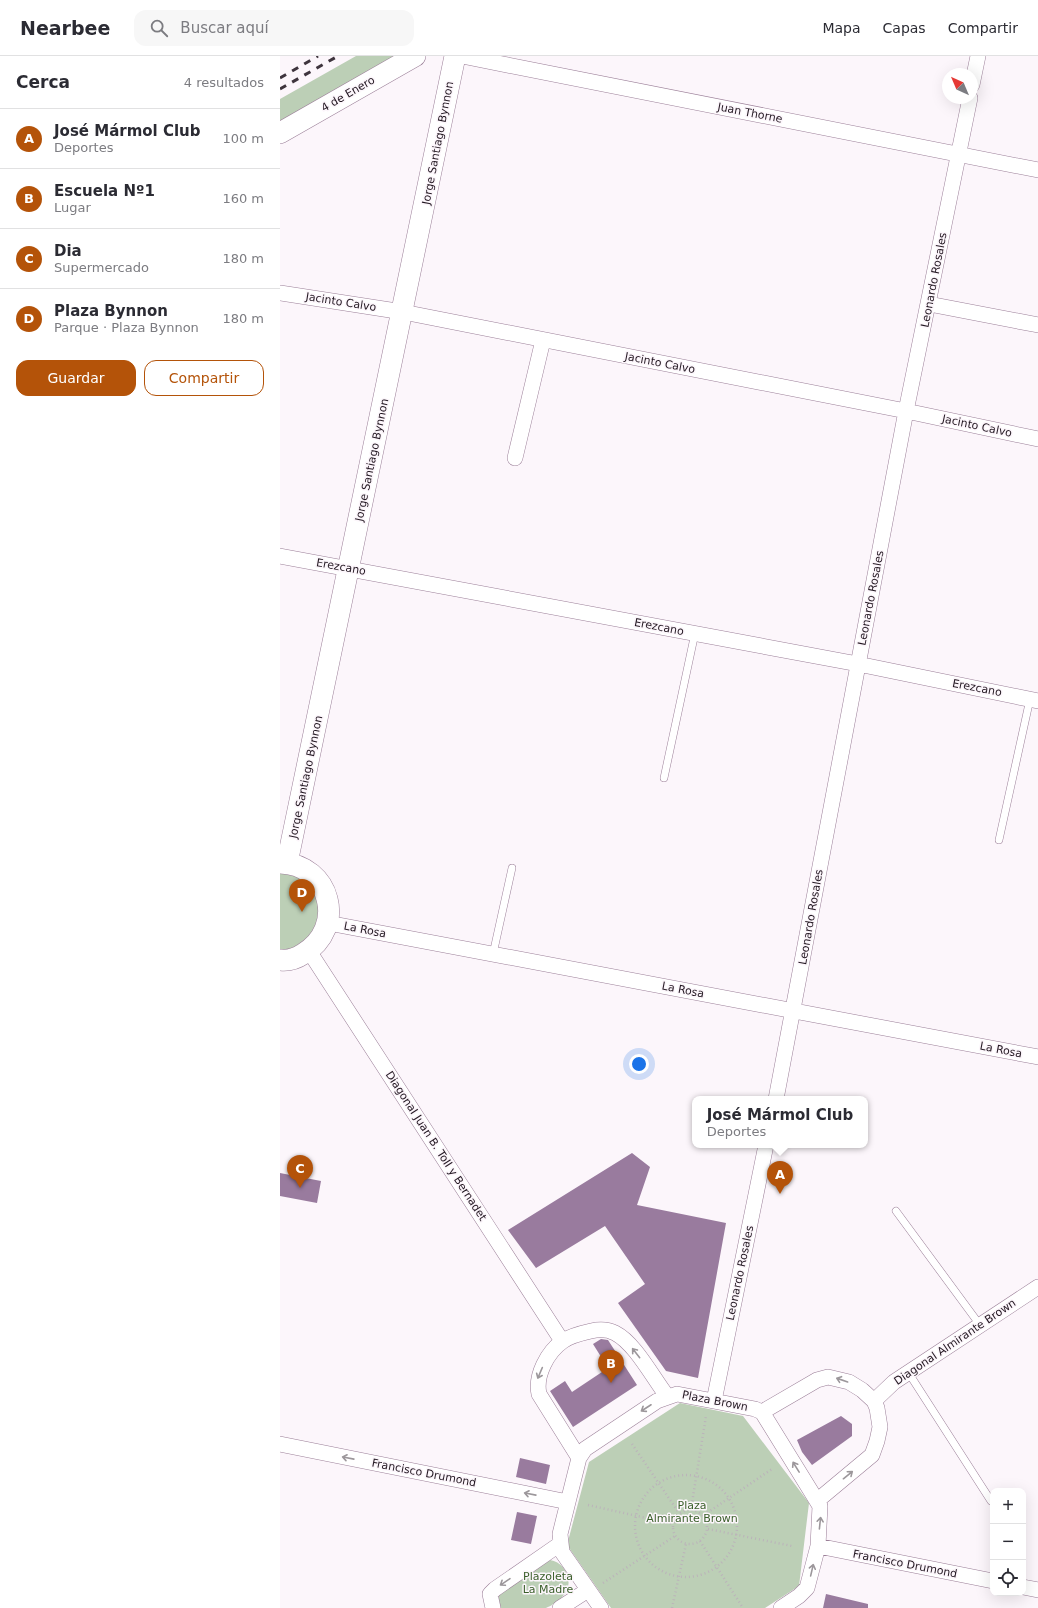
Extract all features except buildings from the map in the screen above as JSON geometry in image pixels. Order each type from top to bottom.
[{"type":"street","name":"4 de Enero","points":[[280,133],[415,56]]},
{"type":"street","name":"Jorge Santiago Bynnon","points":[[284,863],[350,568],[455,56]]},
{"type":"street","name":"Juan Thorne","points":[[462,56],[1038,170]]},
{"type":"street","points":[[976,68],[978,56]]},
{"type":"street","name":"Leonardo Rosales","points":[[777,1096],[794,1011],[906,411],[969,104]]},
{"type":"street","name":"Jacinto Calvo","points":[[280,293],[403,312],[906,411],[1038,439]]},
{"type":"street","points":[[929,304],[1038,325]]},
{"type":"street","points":[[515,458],[543,340]]},
{"type":"street","name":"Erezcano","points":[[280,556],[858,664],[1034,700]]},
{"type":"street","points":[[280,960],[299,957],[309,951],[322,937],[328,923],[328,901],[325,891],[316,878],[303,868],[284,863]]},
{"type":"street","name":"La Rosa","points":[[328,923],[1038,1057]]},
{"type":"street","name":"Diagonal Juan B. Toll y Bernadet","points":[[309,951],[562,1341]]},
{"type":"street","name":"Leonardo Rosales","points":[[714,1400],[765,1148]]},
{"type":"street","name":"Diagonal Almirante Brown","points":[[874,1401],[894,1382],[908,1372],[1038,1287]]},
{"type":"street","points":[[579,1458],[539,1394],[537,1387],[538,1380],[546,1361],[562,1341],[587,1332],[601,1329],[614,1332],[628,1344],[667,1396]]},
{"type":"street","points":[[762,1412],[817,1380],[828,1377],[849,1382],[862,1390],[874,1401],[877,1408],[880,1427],[872,1455],[818,1500]]},
{"type":"street","name":"Plaza Brown","points":[[560,1544],[560,1534],[579,1458],[588,1445],[667,1396],[684,1394],[755,1409],[762,1412],[818,1500],[820,1506],[821,1517],[818,1546],[803,1602],[781,1608]]},
{"type":"street","name":"Francisco Drumond","points":[[280,1444],[568,1502]]},
{"type":"street","points":[[493,1608],[490,1594],[495,1589],[560,1544],[562,1552],[601,1608]]},
{"type":"street","name":"Francisco Drumond","points":[[818,1546],[990,1580]]},
{"type":"street","points":[[1026,1588],[1038,1590]]},
{"type":"street","points":[[560,1608],[588,1590]]},
{"type":"lane","points":[[664,778],[695,634]]},
{"type":"lane","points":[[998,840],[1034,700]]},
{"type":"lane","points":[[493,954],[512,868]]},
{"type":"lane","points":[[896,1211],[980,1325]]},
{"type":"lane","points":[[908,1372],[990,1499]]},
{"type":"path","points":[[691,1509],[706,1416]]},
{"type":"path","points":[[632,1444],[679,1513]]},
{"type":"path","points":[[704,1515],[772,1469]]},
{"type":"path","points":[[684,1475],[696,1476],[710,1480],[721,1488],[730,1498],[736,1516],[737,1534],[733,1547],[726,1558],[716,1567],[704,1573],[691,1576],[679,1576],[664,1572],[645,1556],[638,1542],[635,1529],[636,1516],[641,1502],[649,1491],[659,1483],[671,1477],[684,1475]]},
{"type":"path","points":[[588,1505],[673,1524]]},
{"type":"path","points":[[691,1509],[704,1515],[708,1529],[704,1538],[700,1541],[686,1544],[675,1536],[673,1524],[679,1513],[691,1509]]},
{"type":"path","points":[[708,1529],[792,1546]]},
{"type":"path","points":[[603,1583],[675,1536]]},
{"type":"path","points":[[700,1541],[743,1608]]},
{"type":"path","points":[[672,1608],[686,1544]]},
{"type":"green space","points":[[356,56],[394,56],[280,121],[280,99]]},
{"type":"green space","points":[[280,870],[298,873],[323,905],[310,943],[280,954]]},
{"type":"green space","name":"Plaza Almirante Brown","points":[[680,1403],[743,1416],[809,1503],[799,1586],[765,1608],[611,1608],[567,1545],[589,1462]]},
{"type":"green space","name":"Plazoleta La Madre","points":[[550,1560],[562,1566],[567,1573],[569,1582],[568,1587],[560,1599],[553,1605],[546,1608],[500,1608],[498,1600],[499,1593]]},
{"type":"railway","points":[[280,78],[318,56]]},
{"type":"railway","points":[[280,89],[338,56]]},
{"type":"place","name":"Plaza Bynnon","points":[[302,912]]},
{"type":"place","name":"Dia","points":[[300,1188]]},
{"type":"place","name":"José Mármol Club","points":[[780,1194]]},
{"type":"place","name":"Escuela Nº1","points":[[611,1383]]}]
